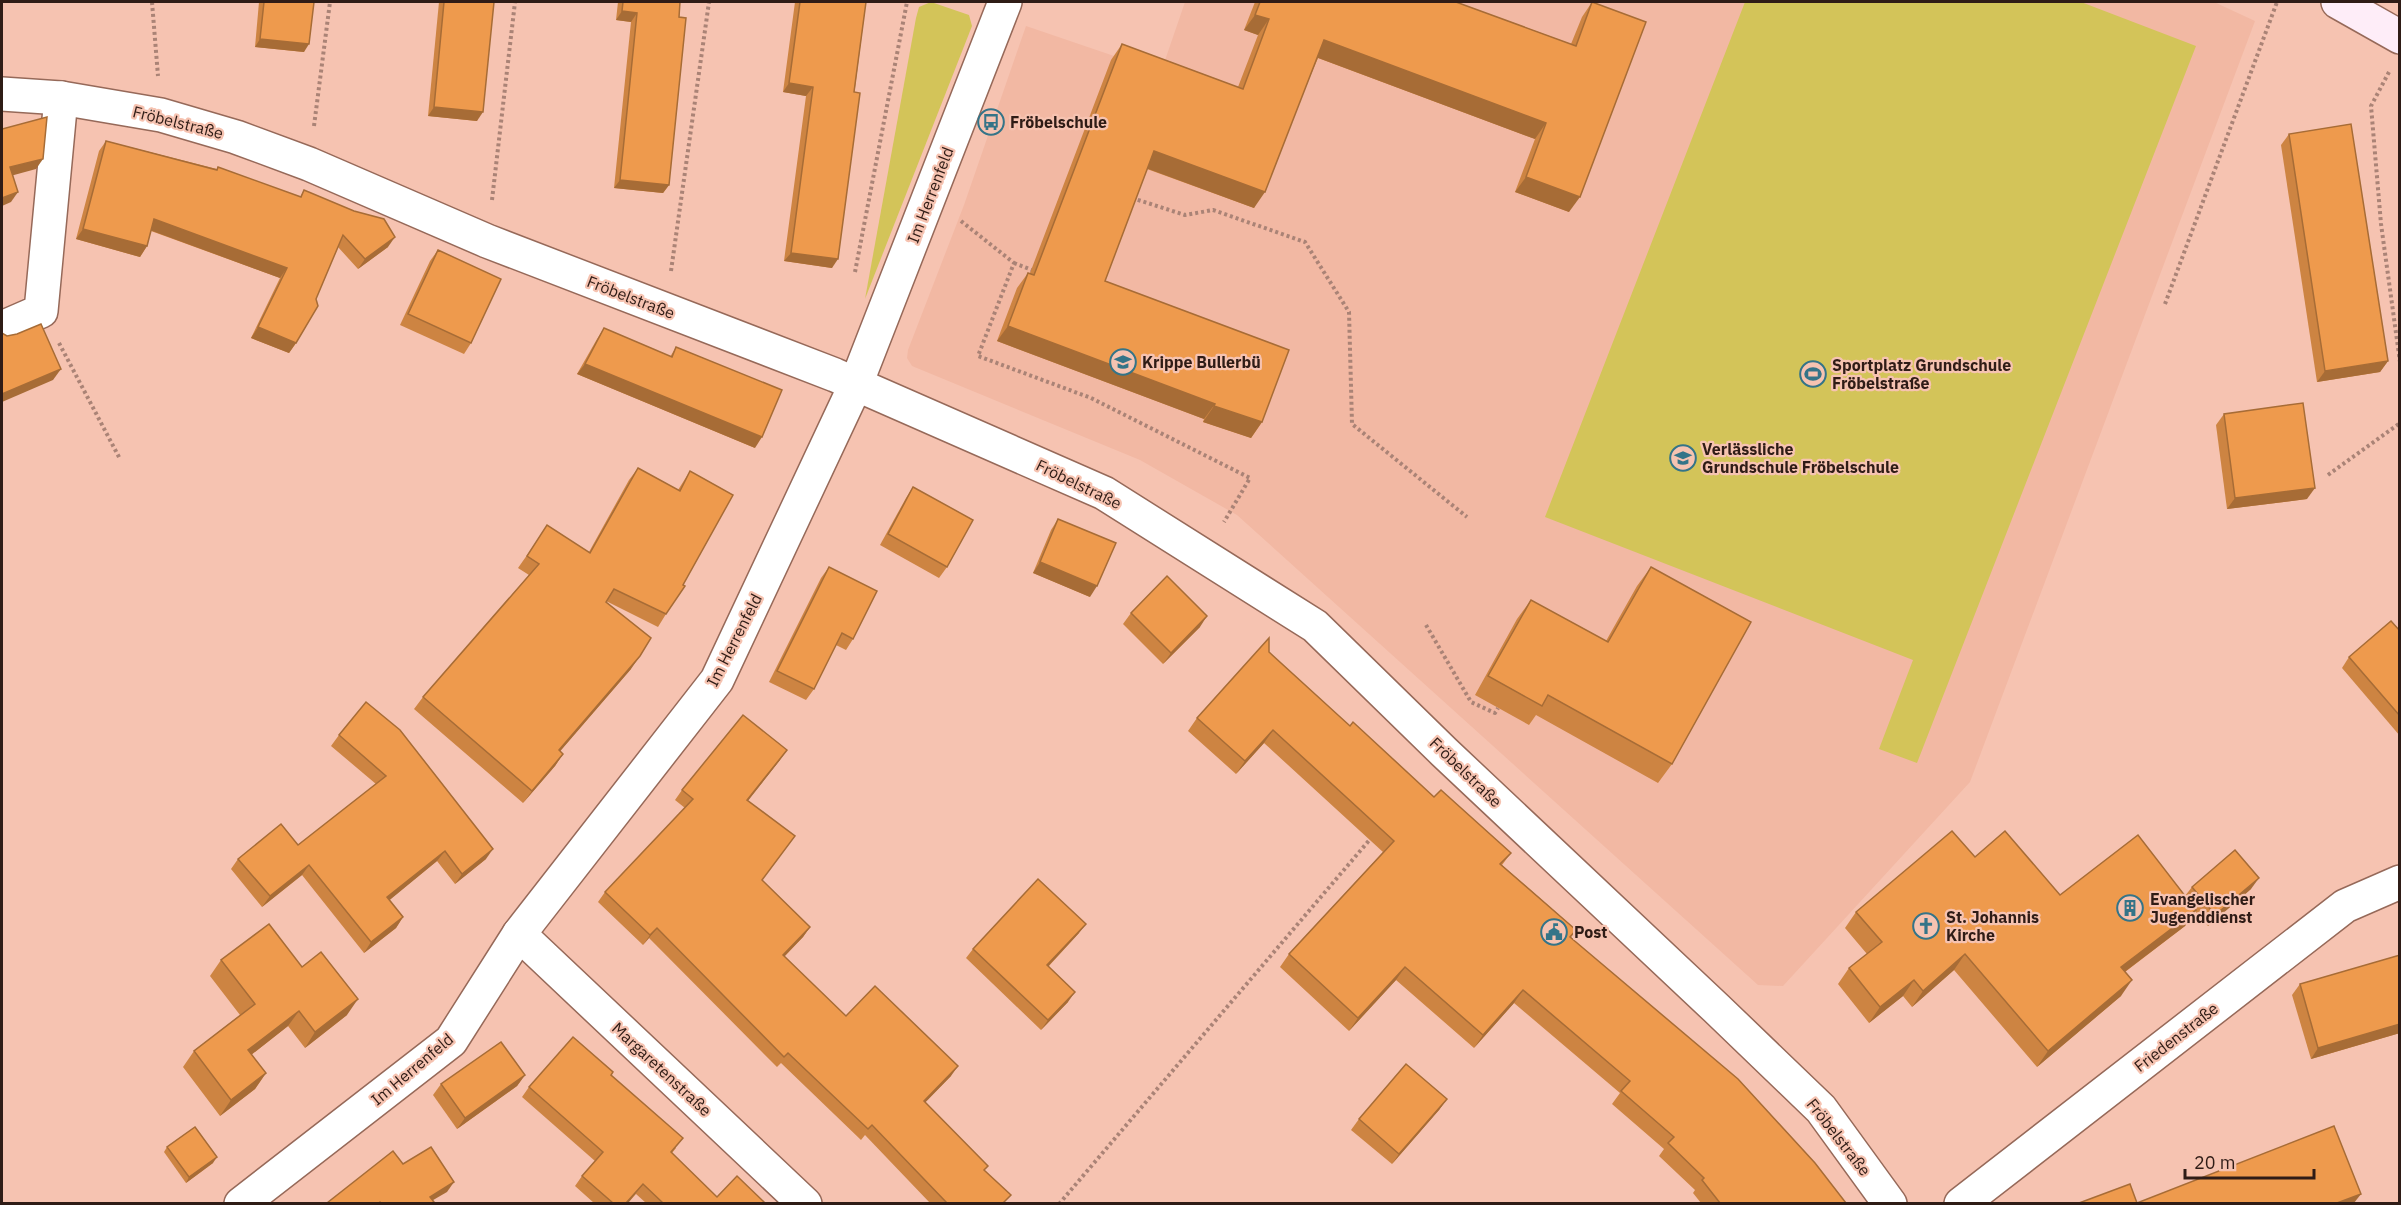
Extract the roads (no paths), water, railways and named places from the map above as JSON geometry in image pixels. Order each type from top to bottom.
[{"type":"main road","points":[[2338,2],[2400,37]]},
{"type":"street","name":"Im Herrenfeld","points":[[241,1203],[451,1041],[519,934],[717,680],[856,384],[929,196],[999,4]]},
{"type":"street","name":"Fröbelstraße","points":[[2,94],[61,98],[161,115],[309,164],[487,241],[856,384],[1104,493],[1315,626],[1444,752],[1821,1109],[1890,1203]]},
{"type":"street","points":[[2,328],[41,311],[61,98]]},
{"type":"street","name":"Friedenstraße","points":[[1961,1203],[2345,906],[2400,882]]},
{"type":"street","name":"Margaretenstraße","points":[[519,934],[805,1203]]},
{"type":"place","name":"Fröbelschule","points":[[991,122]]},
{"type":"place","name":"Krippe Bullerbü","points":[[1123,362]]},
{"type":"place","name":"Sportplatz Grundschule Fröbelstraße","points":[[1813,374]]},
{"type":"place","name":"Verlässliche Grundschule Fröbelschule","points":[[1683,458]]},
{"type":"place","name":"Evangelischer Jugenddienst","points":[[2130,908]]},
{"type":"place","name":"St. Johannis Kirche","points":[[1926,926]]},
{"type":"place","name":"Post","points":[[1554,932]]}]
